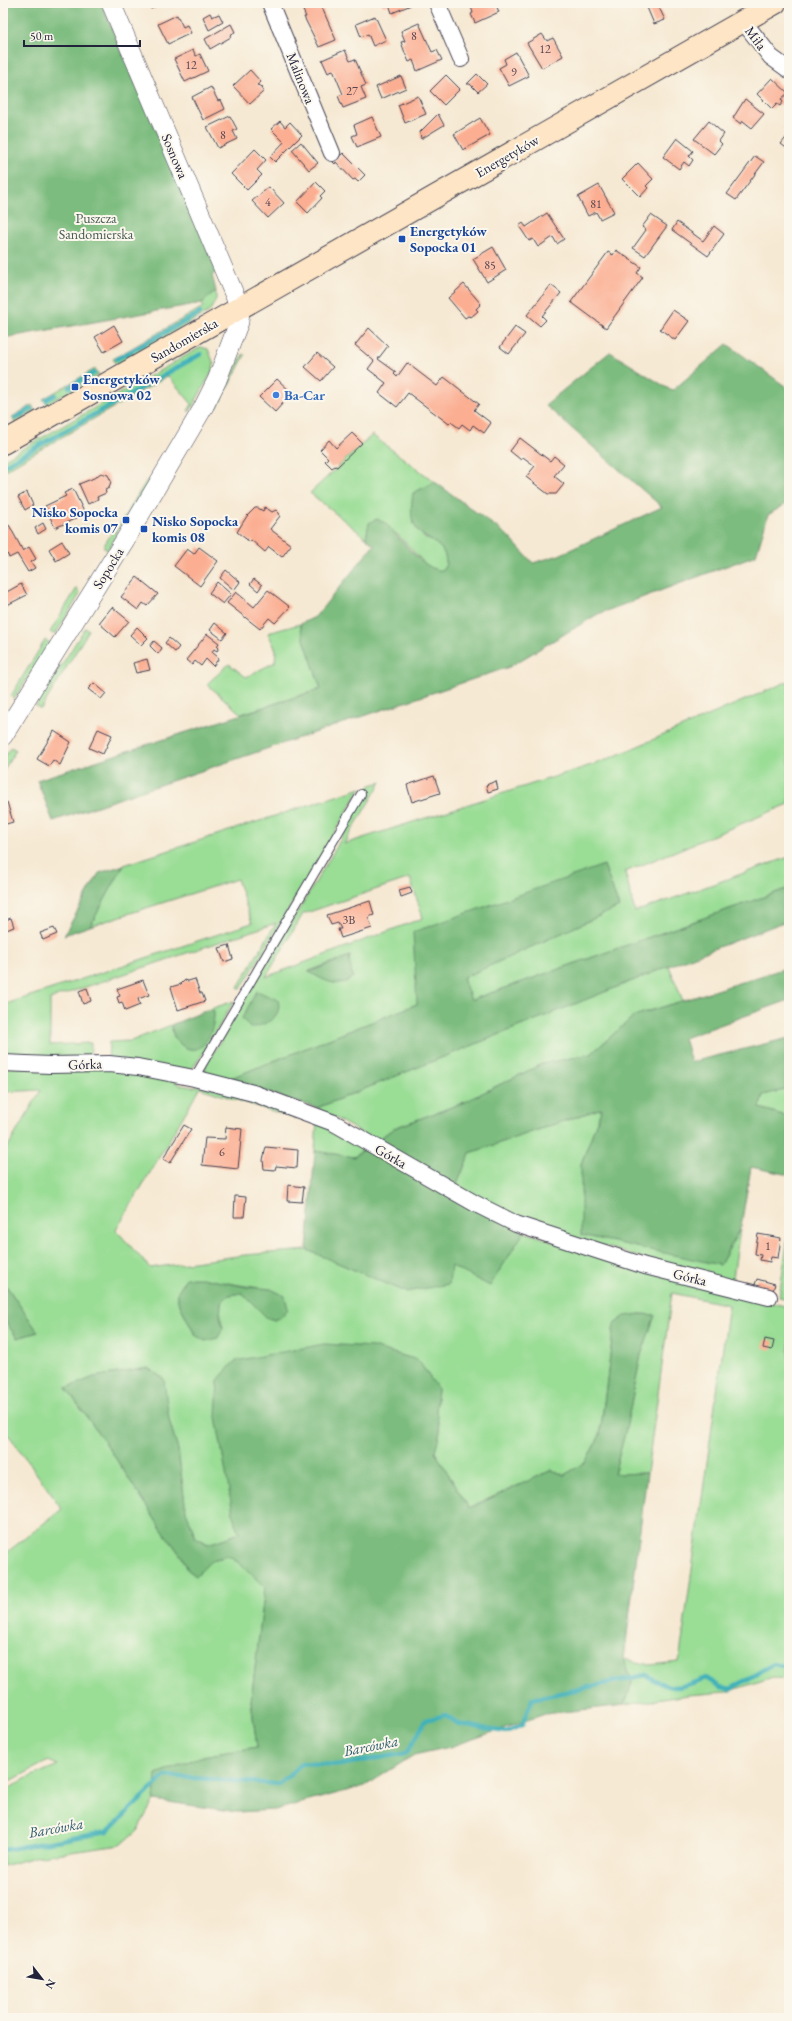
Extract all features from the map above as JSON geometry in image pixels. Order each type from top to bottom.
[{"type":"main road","name":"Energetyków","points":[[240,308],[775,3]]},
{"type":"main road","name":"Sandomierska","points":[[3,443],[240,308]]},
{"type":"street","name":"Sosnowa","points":[[111,3],[240,308]]},
{"type":"street","name":"Malinowa","points":[[270,3],[332,153]]},
{"type":"street","points":[[437,3],[461,59]]},
{"type":"street","name":"Miła","points":[[743,21],[771,57],[789,70]]},
{"type":"street","name":"Sopocka","points":[[3,736],[125,540],[203,408],[217,380],[239,322],[240,308]]},
{"type":"street","name":"Górka","points":[[3,1063],[50,1065],[109,1064],[138,1067],[194,1078],[253,1093],[334,1122],[476,1204],[516,1224],[646,1266],[769,1297]]},
{"type":"lane","points":[[194,1078],[361,794]]},
{"type":"green space","name":"Puszcza Sandomierska","points":[[3,3],[101,3],[217,272],[212,275],[216,291],[202,303],[3,338]]},
{"type":"green space","points":[[216,291],[216,299],[210,311],[117,365],[113,359],[203,307],[202,303]]},
{"type":"green space","points":[[727,344],[789,389],[789,502],[768,515],[756,555],[598,614],[509,667],[53,821],[37,780],[321,689],[300,624],[315,617],[374,545],[366,538],[369,523],[377,519],[385,523],[420,560],[428,566],[443,570],[446,564],[445,556],[442,550],[438,545],[422,534],[413,522],[411,511],[413,493],[435,482],[507,535],[533,563],[559,555],[662,507],[545,405],[610,352],[672,391]]},
{"type":"green space","points":[[201,347],[208,349],[214,364],[212,372],[190,411],[188,411],[192,404],[168,376],[3,471],[3,460]]},
{"type":"green space","points":[[243,354],[245,355],[217,408],[216,407]]},
{"type":"green space","points":[[95,369],[99,375],[47,404],[43,399]]},
{"type":"green space","points":[[32,405],[35,411],[15,423],[12,417]]},
{"type":"green space","points":[[372,435],[435,482],[413,493],[423,537],[440,547],[445,554],[447,564],[443,570],[437,571],[427,566],[397,534],[368,528],[366,538],[310,493]]},
{"type":"green space","points":[[147,480],[149,483],[120,527],[108,550],[103,547],[113,531],[115,532]]},
{"type":"green space","points":[[77,588],[80,594],[55,635],[50,632]]},
{"type":"green space","points":[[300,624],[321,689],[241,714],[207,684],[229,664],[246,677],[275,662],[276,650],[268,633]]},
{"type":"green space","points":[[85,628],[89,630],[41,709],[36,706]]},
{"type":"green space","points":[[45,640],[50,643],[14,699],[11,696]]},
{"type":"green space","points":[[789,681],[789,804],[625,872],[635,912],[789,857],[789,888],[471,1000],[462,978],[619,907],[604,865],[417,1004],[226,1080],[203,1075],[206,1065],[337,846],[370,785],[381,782],[344,844],[601,762]],"holes":[[[410,878],[423,918],[266,977],[303,914]],[[350,956],[349,961],[309,972],[309,971]]]},
{"type":"green space","points":[[11,747],[16,750],[3,771],[3,759]]},
{"type":"green space","points":[[361,788],[241,989],[238,987],[276,923],[50,999],[50,1045],[91,1043],[90,1061],[3,1057],[3,1005],[252,923],[237,879],[90,926],[124,865]]},
{"type":"green space","points":[[124,865],[90,926],[64,935],[99,873]]},
{"type":"green space","points":[[604,865],[619,907],[463,978],[471,1000],[789,888],[789,920],[669,966],[317,1108],[226,1080],[417,1004],[413,932]]},
{"type":"green space","points":[[350,956],[349,961],[353,977],[342,983],[326,981],[309,972]]},
{"type":"green space","points":[[669,966],[683,1001],[634,1016],[591,1054],[542,1064],[460,1104],[394,1128],[376,1141],[317,1108]]},
{"type":"green space","points":[[789,967],[789,1000],[684,1038],[691,1062],[789,1038],[789,1089],[763,1095],[760,1108],[789,1117],[789,1175],[751,1167],[741,1226],[720,1265],[581,1235],[581,1164],[602,1108],[470,1153],[455,1189],[524,1232],[490,1286],[451,1266],[449,1284],[406,1292],[307,1250],[315,1151],[354,1157],[394,1128],[460,1104],[542,1064],[591,1054],[634,1016]]},
{"type":"green space","points":[[257,991],[278,1000],[278,1012],[272,1020],[267,1023],[250,1028],[242,1018]]},
{"type":"green space","points":[[234,1001],[202,1055],[191,1070],[108,1062],[109,1042],[131,1041],[171,1025],[174,1037],[184,1047],[214,1011],[210,1009]]},
{"type":"green space","points":[[210,1009],[214,1011],[213,1024],[204,1044],[199,1048],[186,1048],[176,1040],[171,1025]]},
{"type":"green space","points":[[3,1067],[118,1068],[168,1077],[180,1085],[193,1087],[202,1085],[299,1112],[296,1119],[200,1088],[116,1230],[150,1268],[245,1255],[307,1250],[406,1291],[450,1266],[524,1232],[692,1284],[789,1307],[789,1680],[773,1677],[727,1692],[688,1695],[625,1705],[632,1682],[624,1659],[649,1665],[679,1662],[729,1305],[672,1293],[647,1473],[614,1474],[625,1433],[641,1355],[655,1315],[640,1314],[614,1324],[600,1435],[585,1463],[564,1475],[552,1470],[469,1508],[435,1452],[440,1431],[436,1411],[438,1389],[241,1533],[208,1544],[196,1538],[186,1511],[178,1450],[169,1420],[166,1400],[148,1368],[94,1377],[67,1389],[109,1448],[160,1527],[182,1557],[188,1570],[196,1576],[212,1560],[228,1556],[243,1566],[265,1587],[251,1701],[257,1747],[203,1756],[157,1774],[154,1800],[137,1831],[121,1845],[34,1857],[3,1866],[3,1792],[25,1779],[58,1765],[48,1761],[3,1785],[3,1549],[6,1553],[62,1509],[3,1427],[3,1318],[17,1338],[38,1332],[3,1281],[3,1155],[41,1090],[3,1092]],"holes":[[[186,1278],[271,1289],[282,1316],[274,1320],[266,1317],[242,1293],[229,1295],[221,1303],[220,1316],[223,1328],[195,1335],[178,1301],[178,1291]]]},
{"type":"green space","points":[[789,1089],[789,1117],[760,1108],[762,1095]]},
{"type":"green space","points":[[602,1108],[581,1164],[720,1265],[740,1229],[732,1285],[540,1227],[455,1189],[470,1153]]},
{"type":"green space","points":[[317,1119],[369,1145],[354,1157],[315,1151]]},
{"type":"green space","points":[[789,1230],[789,1299],[779,1297]]},
{"type":"green space","points":[[186,1278],[202,1278],[247,1287],[271,1289],[285,1296],[288,1309],[282,1316],[274,1320],[266,1317],[242,1293],[229,1295],[221,1303],[220,1316],[223,1328],[218,1338],[205,1341],[195,1335],[178,1301],[178,1291]]},
{"type":"green space","points":[[3,1281],[38,1332],[17,1338],[3,1318]]},
{"type":"green space","points":[[640,1314],[655,1315],[641,1355],[625,1433],[614,1474],[647,1473],[624,1659],[632,1682],[625,1705],[545,1714],[450,1747],[414,1755],[365,1786],[275,1810],[237,1812],[154,1800],[156,1774],[203,1756],[257,1747],[251,1701],[265,1587],[243,1566],[228,1556],[212,1560],[196,1576],[188,1570],[182,1557],[160,1527],[109,1448],[66,1388],[94,1377],[148,1368],[164,1379],[169,1420],[178,1450],[186,1511],[196,1538],[208,1544],[240,1533],[235,1524],[216,1417],[218,1380],[235,1361],[324,1344],[373,1347],[418,1360],[438,1389],[436,1411],[440,1431],[435,1452],[469,1508],[552,1470],[564,1475],[585,1463],[600,1435],[614,1324],[625,1316]]},
{"type":"building","points":[[148,3],[162,3],[151,9]]},
{"type":"building","points":[[308,3],[320,3],[336,40],[319,47],[304,17],[306,17],[301,6]]},
{"type":"building","points":[[382,3],[410,3],[411,5],[392,13],[389,4],[384,6]]},
{"type":"building","points":[[470,3],[495,3],[499,12],[475,23],[471,14],[473,13]]},
{"type":"building","points":[[657,3],[665,20],[654,24],[646,5]]},
{"type":"building","points":[[210,13],[212,17],[219,14],[223,22],[209,30],[203,17]]},
{"type":"building","points":[[177,15],[183,27],[187,25],[191,33],[168,44],[158,24]]},
{"type":"building","points":[[375,16],[386,40],[373,46],[368,34],[361,37],[356,24]]},
{"type":"building","points":[[419,23],[432,52],[437,50],[442,60],[417,71],[413,60],[409,62],[405,53],[401,42],[405,41],[401,31]]},
{"type":"building","points":[[231,24],[235,32],[230,35],[231,37],[210,49],[205,39]]},
{"type":"building","points":[[542,34],[547,41],[553,38],[563,56],[542,68],[527,43]]},
{"type":"building","points":[[193,50],[196,56],[200,54],[208,71],[185,82],[174,59]]},
{"type":"building","points":[[345,50],[350,61],[355,59],[366,85],[361,87],[366,99],[343,108],[338,96],[343,94],[333,70],[328,73],[322,60]]},
{"type":"building","points":[[516,52],[529,76],[509,86],[499,68],[506,64],[504,59]]},
{"type":"building","points":[[250,70],[261,82],[257,85],[263,87],[261,89],[264,91],[250,104],[233,86]]},
{"type":"building","points":[[477,74],[487,84],[478,92],[470,84],[467,84]]},
{"type":"building","points":[[446,75],[460,89],[444,105],[430,91]]},
{"type":"building","points":[[401,76],[406,88],[381,99],[376,87]]},
{"type":"building","points":[[772,78],[788,93],[781,99],[783,102],[780,106],[777,104],[772,109],[757,94]]},
{"type":"building","points":[[211,87],[218,101],[221,100],[225,109],[203,120],[192,97]]},
{"type":"building","points":[[418,96],[426,114],[405,123],[398,105]]},
{"type":"building","points":[[745,99],[764,114],[752,128],[743,121],[741,124],[733,118]]},
{"type":"building","points":[[438,114],[444,125],[421,139],[420,132]]},
{"type":"building","points":[[230,116],[237,129],[233,131],[237,139],[218,148],[207,127]]},
{"type":"building","points":[[372,117],[381,137],[357,147],[352,136],[357,134],[354,125]]},
{"type":"building","points":[[480,118],[490,135],[463,150],[454,134]]},
{"type":"building","points":[[280,121],[285,127],[290,122],[302,135],[275,162],[270,157],[284,142],[271,129]]},
{"type":"building","points":[[709,121],[724,134],[719,141],[722,144],[714,154],[694,139]]},
{"type":"building","points":[[789,123],[789,131],[785,129]]},
{"type":"building","points":[[789,134],[789,150],[781,144]]},
{"type":"building","points":[[677,138],[693,151],[689,156],[693,160],[689,166],[684,162],[679,169],[663,157]]},
{"type":"building","points":[[301,142],[318,163],[309,170],[292,150]]},
{"type":"building","points":[[255,149],[266,160],[257,170],[262,175],[247,190],[231,174]]},
{"type":"building","points":[[343,153],[365,175],[358,182],[355,179],[353,180],[336,162],[335,164],[333,162]]},
{"type":"building","points":[[755,156],[764,162],[736,200],[727,194]]},
{"type":"building","points":[[638,163],[653,179],[646,186],[648,188],[640,197],[622,179]]},
{"type":"building","points":[[316,182],[325,191],[320,196],[322,198],[308,213],[297,202]]},
{"type":"building","points":[[599,185],[614,212],[600,219],[596,212],[588,216],[578,197]]},
{"type":"building","points":[[269,187],[284,203],[268,218],[252,201]]},
{"type":"building","points":[[547,213],[564,239],[557,244],[553,237],[538,247],[533,239],[529,241],[519,226],[523,223],[526,227]]},
{"type":"building","points":[[651,215],[667,226],[645,256],[633,248],[646,230],[642,227]]},
{"type":"building","points":[[677,222],[703,241],[714,226],[724,234],[708,256],[672,230]]},
{"type":"building","points":[[493,247],[506,270],[487,282],[473,259]]},
{"type":"building","points":[[616,250],[641,267],[637,273],[643,277],[606,328],[571,302],[608,252],[613,255]]},
{"type":"building","points":[[464,284],[481,304],[476,309],[478,311],[471,317],[468,316],[465,318],[448,298]]},
{"type":"building","points":[[551,285],[561,293],[542,316],[546,320],[540,326],[527,315]]},
{"type":"building","points":[[673,310],[689,321],[675,340],[660,329]]},
{"type":"building","points":[[114,325],[123,341],[104,352],[95,337]]},
{"type":"building","points":[[515,327],[525,334],[509,354],[500,347]]},
{"type":"building","points":[[369,328],[388,346],[378,359],[396,372],[394,374],[397,377],[407,363],[437,386],[444,377],[479,404],[474,410],[491,423],[484,433],[473,425],[470,430],[462,424],[459,428],[451,422],[449,424],[408,393],[397,407],[379,393],[386,383],[368,369],[374,361],[355,345]]},
{"type":"building","points":[[317,353],[333,367],[321,381],[305,367]]},
{"type":"building","points":[[277,379],[292,393],[275,412],[259,397]]},
{"type":"building","points":[[352,433],[362,443],[337,467],[335,466],[332,468],[325,461],[328,458],[320,450],[329,440],[336,448]]},
{"type":"building","points":[[520,438],[550,461],[554,456],[564,464],[554,476],[564,484],[556,494],[548,494],[526,477],[535,466],[523,457],[521,460],[510,451]]},
{"type":"building","points":[[101,473],[108,475],[111,481],[109,488],[105,490],[106,493],[97,497],[98,499],[88,504],[79,484],[94,478]]},
{"type":"building","points":[[73,489],[85,514],[55,528],[45,506],[66,496],[64,493]]},
{"type":"building","points":[[27,492],[33,505],[25,510],[18,497]]},
{"type":"building","points":[[265,507],[272,512],[276,510],[280,516],[270,529],[291,545],[282,557],[269,547],[265,552],[251,540],[250,542],[237,532],[247,516],[255,508],[263,511]]},
{"type":"building","points":[[43,523],[46,529],[38,534],[35,528]]},
{"type":"building","points":[[9,525],[23,551],[29,547],[36,559],[31,562],[35,568],[28,572],[17,554],[9,558],[7,553],[3,555],[3,528]]},
{"type":"building","points":[[62,541],[69,553],[56,561],[49,549]]},
{"type":"building","points":[[199,547],[218,561],[200,586],[174,566],[187,549],[194,554]]},
{"type":"building","points":[[226,570],[240,582],[234,590],[220,578]]},
{"type":"building","points":[[137,577],[158,594],[147,606],[143,603],[138,610],[121,597]]},
{"type":"building","points":[[254,579],[262,585],[258,591],[250,584]]},
{"type":"building","points":[[217,582],[231,594],[223,604],[209,593]]},
{"type":"building","points":[[21,584],[27,595],[3,607],[3,594]]},
{"type":"building","points":[[268,590],[290,607],[275,623],[269,618],[260,629],[227,603],[236,592],[254,607]]},
{"type":"building","points":[[112,607],[129,621],[115,637],[99,623]]},
{"type":"building","points":[[215,623],[227,633],[222,639],[210,630]]},
{"type":"building","points":[[137,627],[148,638],[141,645],[130,635]]},
{"type":"building","points":[[207,634],[219,643],[217,646],[219,648],[217,651],[214,649],[212,652],[219,658],[213,666],[206,659],[201,666],[195,661],[192,665],[186,660]]},
{"type":"building","points":[[169,638],[179,647],[175,652],[165,643]]},
{"type":"building","points":[[154,641],[162,648],[158,654],[150,646]]},
{"type":"building","points":[[147,659],[150,670],[136,673],[133,663]]},
{"type":"building","points":[[94,683],[106,693],[101,699],[88,689]]},
{"type":"building","points":[[98,729],[112,735],[103,754],[89,748]]},
{"type":"building","points":[[54,731],[71,742],[60,765],[53,760],[49,766],[37,759]]},
{"type":"building","points":[[434,776],[440,793],[412,802],[407,785]]},
{"type":"building","points":[[496,781],[498,789],[488,792],[486,785]]},
{"type":"building","points":[[7,802],[13,822],[3,825],[3,803]]},
{"type":"building","points":[[410,887],[412,893],[401,897],[399,890]]},
{"type":"building","points":[[370,901],[374,915],[368,917],[372,928],[341,938],[338,929],[341,929],[338,923],[331,925],[327,915]]},
{"type":"building","points":[[11,918],[14,927],[4,931],[3,921]]},
{"type":"building","points":[[54,928],[57,934],[43,940],[40,933]]},
{"type":"building","points":[[229,945],[233,959],[224,962],[219,948]]},
{"type":"building","points":[[195,979],[200,993],[202,993],[205,1001],[178,1010],[171,987],[181,984],[185,980],[188,981]]},
{"type":"building","points":[[143,980],[149,995],[138,999],[140,1005],[125,1011],[122,1002],[119,1003],[117,997],[120,996],[117,989]]},
{"type":"building","points":[[87,988],[91,1001],[83,1004],[79,991]]},
{"type":"building","points":[[184,1125],[191,1129],[170,1163],[163,1159]]},
{"type":"building","points":[[226,1127],[242,1129],[238,1169],[202,1165],[205,1138],[225,1139]]},
{"type":"building","points":[[266,1147],[298,1150],[297,1168],[276,1166],[275,1170],[264,1169],[263,1160]]},
{"type":"building","points":[[288,1185],[304,1187],[302,1202],[287,1201]]},
{"type":"building","points":[[235,1196],[246,1197],[244,1217],[234,1217]]},
{"type":"building","points":[[758,1234],[781,1238],[778,1258],[771,1257],[770,1262],[760,1260],[761,1255],[755,1254]]},
{"type":"building","points":[[757,1279],[775,1284],[772,1293],[754,1287]]},
{"type":"building","points":[[765,1339],[774,1341],[772,1350],[763,1348]]},
{"type":"waterway","points":[[117,359],[200,313]]},
{"type":"waterway","points":[[3,466],[201,354]]},
{"type":"waterway","points":[[69,387],[94,373]]},
{"type":"waterway","points":[[46,400],[55,395]]},
{"type":"waterway","points":[[15,418],[31,409]]},
{"type":"waterway","name":"Barcówka","points":[[3,1850],[107,1832],[165,1776],[279,1784],[302,1763],[340,1765],[407,1753],[426,1720],[446,1715],[458,1724],[506,1732],[522,1725],[532,1699],[646,1675],[663,1684],[675,1687],[688,1685],[706,1678],[720,1687],[731,1689],[773,1664],[789,1667]]},
{"type":"place","name":"Energetyków Sopocka 01","points":[[402,239]]},
{"type":"place","name":"Energetyków Sosnowa 02","points":[[75,387]]},
{"type":"place","name":"Ba-Car","points":[[276,395]]},
{"type":"place","name":"Nisko Sopocka komis 07","points":[[126,520]]},
{"type":"place","name":"Nisko Sopocka komis 08","points":[[144,529]]}]
